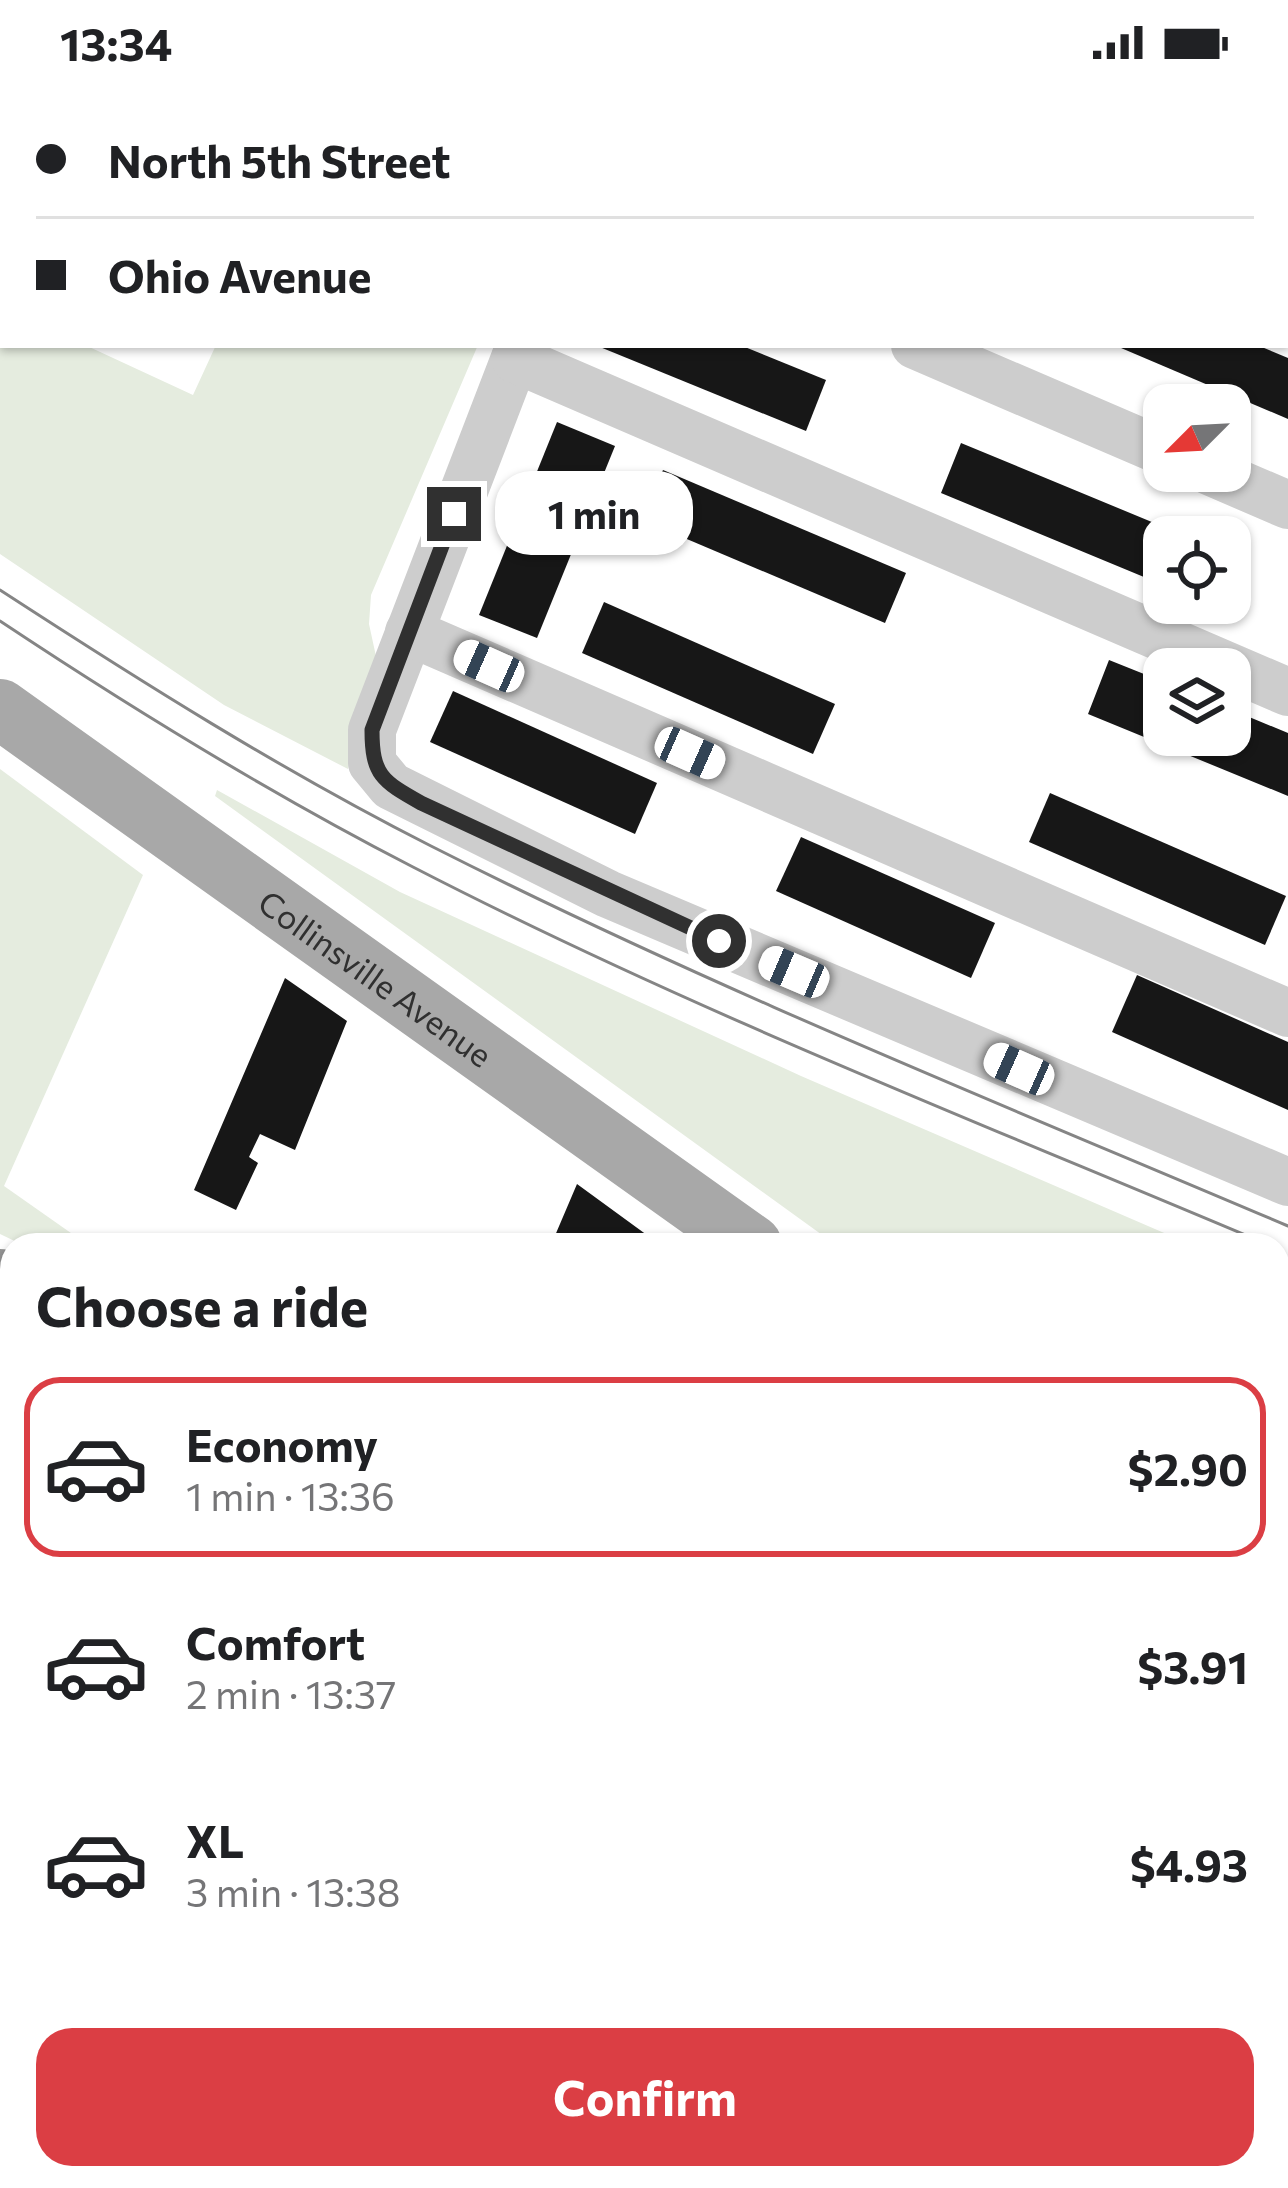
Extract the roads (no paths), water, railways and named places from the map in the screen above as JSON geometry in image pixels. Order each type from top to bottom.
[{"type":"main road","name":"Collinsville Avenue","points":[[0,709],[735,1233]]},
{"type":"street","points":[[922,348],[1143,443]]},
{"type":"street","points":[[1288,692],[517,352],[372,730],[372,763],[406,795],[608,894],[1288,1182]]},
{"type":"street","points":[[1251,489],[1288,505]]},
{"type":"street","points":[[409,632],[1288,1013]]},
{"type":"tram line","points":[[0,590],[266,756],[536,898],[856,1043],[1288,1226]]},
{"type":"tram line","points":[[0,621],[255,781],[518,919],[838,1064],[1240,1233]]}]
